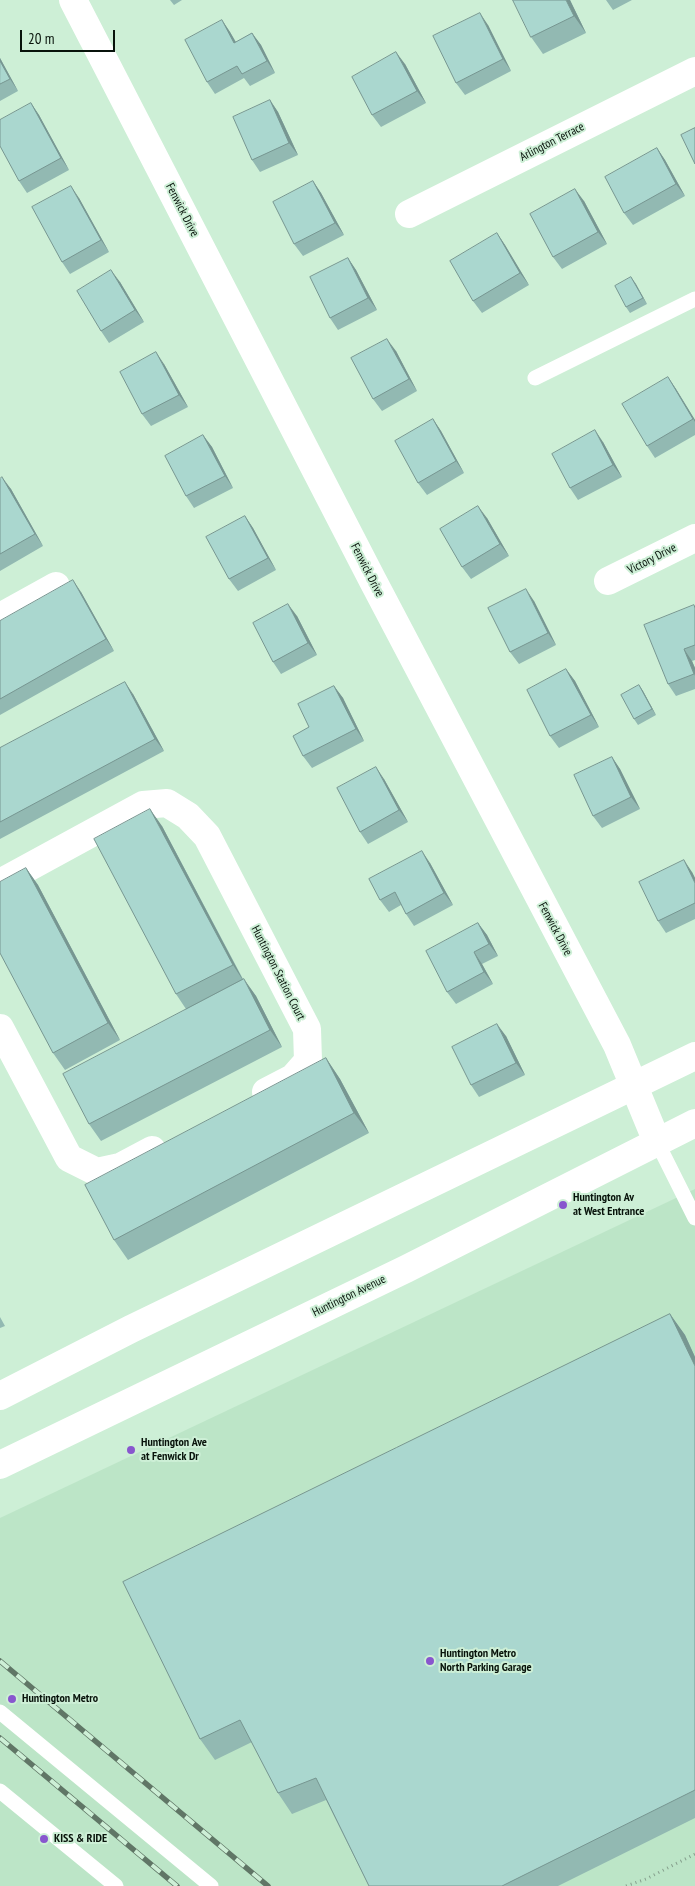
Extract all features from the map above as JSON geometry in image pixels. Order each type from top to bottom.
[{"type":"street","name":"Fenwick Drive","points":[[73,0],[373,582],[617,1045],[657,1142]]},
{"type":"street","name":"Arlington Terrace","points":[[409,214],[695,71]]},
{"type":"street","name":"Victory Drive","points":[[608,581],[695,538]]},
{"type":"street","points":[[0,617],[56,586]]},
{"type":"street","name":"Huntington Station Court","points":[[0,884],[143,805],[167,803],[188,816],[207,836],[307,1029],[308,1061],[293,1078],[241,1104]]},
{"type":"street","points":[[0,1028],[69,1158],[97,1172],[120,1167],[172,1140]]},
{"type":"street","points":[[0,1396],[130,1329],[695,1056]]},
{"type":"street","name":"Huntington Avenue","points":[[0,1465],[406,1269],[695,1123]]},
{"type":"lane","points":[[536,378],[695,299]]},
{"type":"lane","points":[[657,1142],[695,1218]]},
{"type":"lane","points":[[0,1712],[211,1886]]},
{"type":"lane","points":[[0,1791],[116,1886]]},
{"type":"path","points":[[626,1886],[646,1879],[695,1854]]},
{"type":"shaded area","points":[[695,1189],[695,1886],[0,1886],[0,1518]]},
{"type":"building","points":[[513,0],[566,0],[574,16],[531,37]]},
{"type":"building","points":[[480,13],[503,59],[456,83],[433,36]]},
{"type":"building","points":[[222,20],[234,43],[252,33],[267,61],[242,74],[237,66],[207,82],[185,40]]},
{"type":"building","points":[[396,52],[417,91],[372,115],[352,77]]},
{"type":"building","points":[[0,61],[10,79],[0,84]]},
{"type":"building","points":[[270,100],[289,143],[252,160],[233,117]]},
{"type":"building","points":[[31,103],[61,158],[19,181],[0,146],[0,120]]},
{"type":"building","points":[[695,128],[695,164],[681,135]]},
{"type":"building","points":[[657,148],[676,184],[624,213],[605,177]]},
{"type":"building","points":[[313,181],[335,223],[294,244],[273,202]]},
{"type":"building","points":[[71,186],[101,240],[62,262],[32,207]]},
{"type":"building","points":[[575,189],[598,232],[553,257],[530,214]]},
{"type":"building","points":[[497,233],[520,273],[473,301],[450,261]]},
{"type":"building","points":[[348,258],[368,298],[330,318],[310,277]]},
{"type":"building","points":[[111,270],[135,310],[101,331],[77,291]]},
{"type":"building","points":[[631,277],[643,298],[626,307],[615,286]]},
{"type":"building","points":[[387,339],[409,379],[373,399],[351,358]]},
{"type":"building","points":[[156,352],[179,395],[142,414],[120,372]]},
{"type":"building","points":[[668,377],[693,419],[647,446],[622,404]]},
{"type":"building","points":[[433,419],[456,461],[418,483],[395,441]]},
{"type":"building","points":[[595,430],[613,465],[570,488],[552,454]]},
{"type":"building","points":[[203,435],[225,476],[186,496],[165,456]]},
{"type":"building","points":[[2,477],[35,534],[0,554],[0,479]]},
{"type":"building","points":[[478,506],[500,544],[462,567],[440,529]]},
{"type":"building","points":[[245,516],[268,558],[229,579],[206,537]]},
{"type":"building","points":[[73,580],[106,639],[0,699],[0,621]]},
{"type":"building","points":[[526,589],[548,633],[510,652],[488,608]]},
{"type":"building","points":[[288,604],[308,643],[273,662],[253,623]]},
{"type":"building","points":[[694,605],[695,645],[684,649],[694,674],[668,684],[644,625]]},
{"type":"building","points":[[566,669],[591,715],[550,736],[527,690]]},
{"type":"building","points":[[125,682],[155,739],[0,822],[0,748]]},
{"type":"building","points":[[639,685],[652,709],[634,719],[621,695]]},
{"type":"building","points":[[334,686],[356,729],[303,756],[293,736],[309,727],[298,704]]},
{"type":"building","points":[[612,757],[631,797],[593,816],[574,775]]},
{"type":"building","points":[[376,767],[399,810],[360,832],[337,788]]},
{"type":"building","points":[[150,809],[233,965],[176,994],[94,839]]},
{"type":"building","points":[[422,851],[444,893],[406,914],[395,892],[380,900],[369,879]]},
{"type":"building","points":[[684,860],[695,883],[695,903],[658,921],[639,882]]},
{"type":"building","points":[[26,868],[108,1023],[53,1053],[0,953],[0,882]]},
{"type":"building","points":[[478,923],[489,944],[474,952],[484,972],[447,992],[426,951]]},
{"type":"building","points":[[244,979],[270,1030],[89,1124],[63,1074]]},
{"type":"building","points":[[497,1024],[516,1063],[471,1085],[452,1047]]},
{"type":"building","points":[[326,1058],[354,1113],[114,1240],[85,1185]]},
{"type":"building","name":"Huntington Metro North Parking Garage","points":[[670,1314],[695,1366],[695,1790],[502,1886],[369,1886],[316,1778],[278,1793],[240,1720],[200,1739],[123,1582]]},
{"type":"railway","points":[[0,1661],[268,1886]]},
{"type":"railway","points":[[0,1738],[177,1886]]},
{"type":"place","name":"Huntington Av at West Entrance","points":[[563,1205]]},
{"type":"place","name":"Huntington Ave at Fenwick Dr","points":[[131,1450]]},
{"type":"place","name":"Huntington Metro North Parking Garage","points":[[430,1661]]},
{"type":"place","name":"Huntington Metro","points":[[12,1699]]},
{"type":"place","name":"KISS & RIDE","points":[[44,1839]]}]
